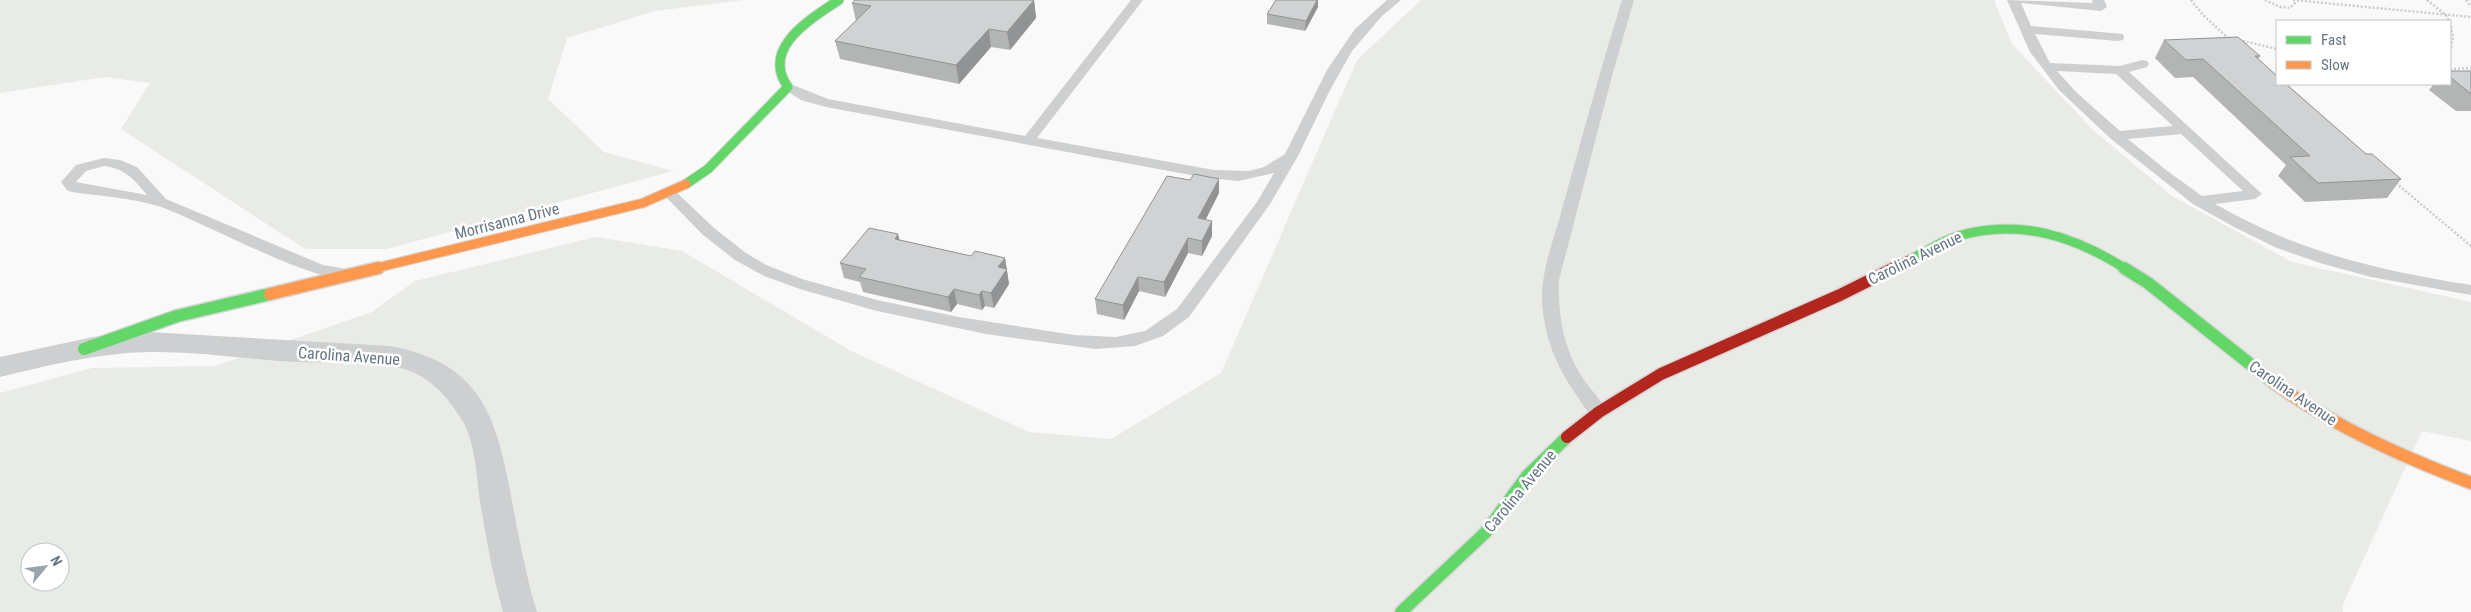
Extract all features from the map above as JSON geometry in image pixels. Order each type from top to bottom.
[{"type":"street","points":[[788,87],[778,71],[778,58],[784,45],[795,33],[839,0]]},
{"type":"street","name":"Morrisanna Drive","points":[[84,349],[130,331],[178,316],[634,205],[669,193],[708,169],[788,87]]},
{"type":"street","name":"Carolina Avenue","points":[[1401,612],[1486,532],[1527,476],[1557,446],[1599,412],[1661,374],[1840,295],[1957,236],[1972,231],[1995,228],[2022,229],[2078,242],[2105,254],[2183,309],[2272,383],[2316,412],[2366,439],[2471,483]]},
{"type":"street","name":"Carolina Avenue","points":[[0,367],[84,349],[149,342],[214,344],[288,352],[388,356],[415,362],[438,372],[452,383],[473,412],[487,447],[509,578],[520,612]]},
{"type":"lane","points":[[1027,142],[1137,0]]},
{"type":"lane","points":[[669,193],[706,229],[752,264],[803,284],[859,302],[1012,332],[1106,344],[1129,342],[1151,336],[1170,326],[1183,313],[1263,204],[1291,156],[1352,39],[1368,20],[1395,0]]},
{"type":"lane","points":[[1599,412],[1580,388],[1563,358],[1554,335],[1549,306],[1554,270],[1605,76],[1628,0]]},
{"type":"lane","points":[[2013,0],[2047,67],[2066,90],[2147,164],[2198,201],[2254,233],[2330,262],[2371,273],[2471,290]]},
{"type":"lane","points":[[2022,0],[2101,7],[2098,0]]},
{"type":"lane","points":[[2027,30],[2118,37]]},
{"type":"lane","points":[[2047,67],[2120,70],[2142,64]]},
{"type":"lane","points":[[2120,70],[2255,194],[2198,201]]},
{"type":"lane","points":[[788,87],[806,97],[826,103],[1027,142],[1236,178],[1262,174],[1278,167],[1291,156]]},
{"type":"lane","points":[[2116,136],[2184,129]]},
{"type":"lane","points":[[161,202],[134,172],[127,166],[116,162],[100,163],[81,169],[68,182],[72,187],[161,202],[320,270],[352,275]]},
{"type":"path","points":[[2191,0],[2234,43]]},
{"type":"path","points":[[2265,0],[2281,7],[2290,8],[2296,2]]},
{"type":"path","points":[[2293,0],[2296,2],[2471,17]]},
{"type":"path","points":[[2427,0],[2446,15],[2449,20]]},
{"type":"path","points":[[2466,0],[2471,7]]},
{"type":"path","points":[[2451,24],[2451,48]]},
{"type":"path","points":[[2226,37],[2276,49]]},
{"type":"path","points":[[2451,69],[2471,68]]},
{"type":"path","points":[[2389,177],[2471,246]]},
{"type":"shaded area","points":[[0,0],[744,0],[655,11],[567,38],[548,99],[604,152],[673,171],[387,249],[305,249],[121,129],[150,83],[105,77],[0,93]]},
{"type":"shaded area","points":[[1421,0],[1994,0],[2012,44],[2093,130],[2172,196],[2292,262],[2471,302],[2471,441],[2422,431],[2343,604],[2343,612],[0,612],[0,393],[92,368],[215,366],[372,312],[415,281],[596,237],[682,251],[851,351],[1029,432],[1111,439],[1221,373],[1357,60]]},
{"type":"building","points":[[855,0],[1034,0],[1007,32],[989,29],[956,65],[835,41],[871,6],[852,3]]},
{"type":"building","points":[[1276,0],[1317,0],[1306,21],[1267,14]]},
{"type":"building","points":[[2238,37],[2260,56],[2255,56],[2276,75],[2276,85],[2287,85],[2366,154],[2372,154],[2401,179],[2318,183],[2290,157],[2310,156],[2203,59],[2186,60],[2164,40]]},
{"type":"building","points":[[2451,71],[2471,71],[2470,93],[2451,78]]},
{"type":"building","points":[[1194,174],[1219,179],[1198,218],[1212,221],[1202,241],[1188,238],[1164,282],[1138,277],[1123,305],[1095,299],[1167,176],[1190,180]]},
{"type":"building","points":[[869,228],[898,234],[895,239],[971,256],[975,251],[1005,258],[998,267],[1007,269],[991,293],[982,291],[979,295],[954,289],[948,297],[859,277],[866,269],[840,263]]},
{"type":"traffic: fast","points":[[686,184],[708,169],[788,87],[780,74],[779,62],[782,51],[809,21],[839,0]]},
{"type":"traffic: fast","points":[[1913,258],[1957,236],[2007,227],[2056,235],[2103,254],[2148,283],[2274,383]]},
{"type":"traffic: fast","points":[[84,349],[177,316],[270,294]]},
{"type":"traffic: fast","points":[[1401,612],[1486,532],[1527,476],[1567,437]]},
{"type":"traffic: slow","points":[[270,294],[643,203],[686,184]]},
{"type":"traffic: slow","points":[[2274,383],[2344,428],[2419,463],[2471,483]]},
{"type":"traffic: jam","points":[[1567,437],[1599,412],[1661,374],[1840,295],[1913,258]]}]
